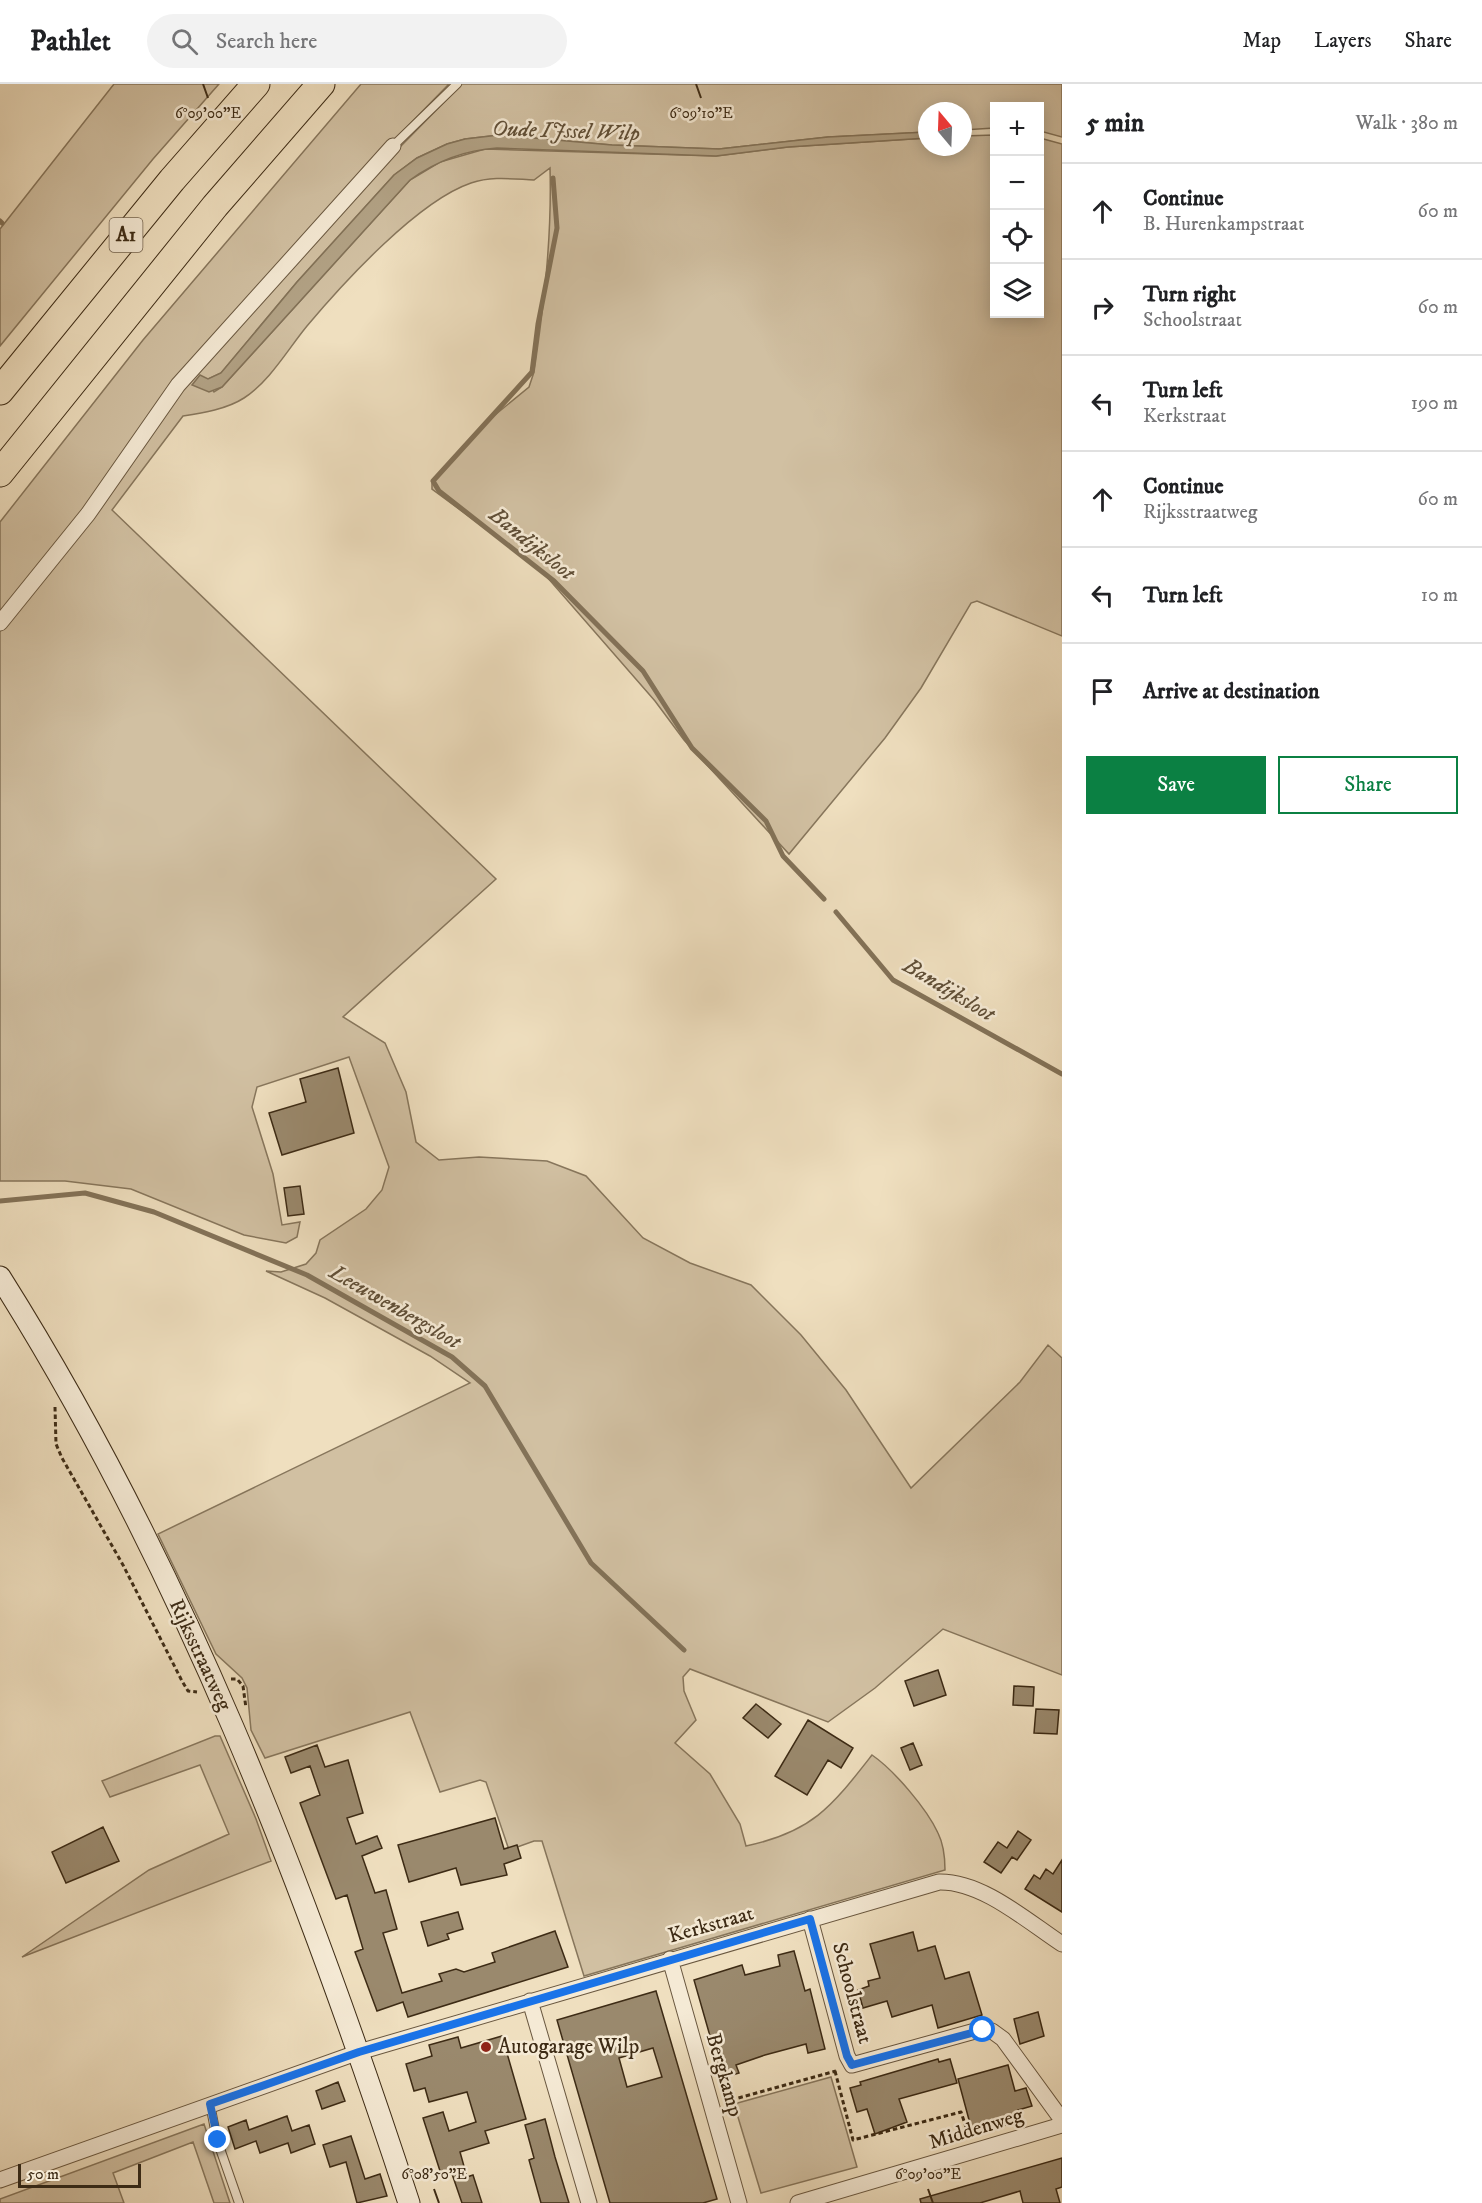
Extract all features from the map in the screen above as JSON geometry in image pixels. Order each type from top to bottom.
[{"type":"highway","name":"A1","points":[[0,391],[171,180],[256,84]]},
{"type":"highway","name":"A1","points":[[0,473],[215,206],[321,84]]},
{"type":"main road","name":"Rijksstraatweg","points":[[0,1277],[114,1477],[189,1629],[279,1838],[359,2052],[409,2203]]},
{"type":"street","points":[[0,623],[94,506],[178,385],[393,146]]},
{"type":"street","name":"Kerkstraat","points":[[359,2052],[927,1884],[950,1881],[981,1891],[1062,1944]]},
{"type":"street","name":"Schoolstraat","points":[[810,1919],[847,2056],[858,2064]]},
{"type":"street","name":"Bergkamp","points":[[670,1959],[739,2203]]},
{"type":"street","points":[[530,2001],[589,2203]]},
{"type":"street","points":[[858,2064],[975,2031],[992,2031],[1003,2039],[1062,2120]]},
{"type":"street","points":[[0,2180],[359,2052]]},
{"type":"street","name":"Middenweg","points":[[798,2203],[1062,2125]]},
{"type":"lane","points":[[393,146],[457,84]]},
{"type":"lane","points":[[210,2104],[218,2140],[239,2203]]},
{"type":"path","points":[[55,1403],[58,1450],[123,1565],[182,1681],[188,1691],[199,1692]]},
{"type":"path","points":[[711,2106],[858,2064]]},
{"type":"path","points":[[835,2071],[853,2140],[961,2112],[974,2152]]},
{"type":"shaded area","points":[[114,84],[219,84],[153,159],[0,346],[0,229]]},
{"type":"shaded area","points":[[361,84],[449,84],[360,175],[109,477],[0,615],[0,522],[143,340]]},
{"type":"shaded area","points":[[462,84],[1062,84],[1062,137],[1044,132],[1044,102],[990,102],[990,128],[972,129],[972,102],[918,102],[918,132],[828,137],[719,149],[612,145],[499,135],[465,139],[447,144],[417,158],[394,175],[297,282],[221,373],[208,379],[214,392],[222,387],[410,180],[440,162],[485,149],[716,156],[788,147],[918,139],[918,156],[972,156],[972,136],[990,135],[990,318],[1044,318],[1044,139],[1062,144],[1062,636],[977,601],[971,603],[921,688],[885,738],[789,854],[684,740],[655,701],[540,569],[432,489],[432,483],[484,424],[529,387],[534,372],[546,270],[550,219],[550,168],[534,180],[494,179],[471,183],[428,207],[361,266],[253,391],[223,408],[183,416],[112,510],[496,879],[343,1017],[385,1043],[406,1092],[416,1142],[439,1160],[479,1157],[547,1161],[586,1176],[643,1238],[690,1263],[751,1285],[801,1335],[846,1390],[911,1488],[1020,1382],[1048,1345],[1062,1358],[1062,1675],[943,1629],[875,1688],[828,1722],[690,1669],[683,1677],[684,1691],[696,1720],[675,1743],[710,1774],[740,1824],[746,1846],[769,1840],[805,1825],[832,1803],[872,1755],[900,1780],[933,1823],[943,1847],[945,1870],[584,1976],[542,1841],[534,1841],[509,1850],[486,1782],[480,1780],[440,1792],[410,1712],[265,1758],[251,1730],[247,1688],[242,1678],[216,1654],[158,1534],[470,1383],[430,1356],[325,1298],[266,1271],[281,1272],[306,1264],[316,1253],[320,1240],[366,1209],[382,1190],[389,1167],[349,1057],[257,1087],[252,1107],[273,1174],[282,1225],[300,1222],[297,1237],[286,1243],[244,1235],[131,1189],[65,1181],[0,1181],[0,630],[166,409],[399,148]]},
{"type":"shaded area","points":[[918,132],[918,139],[788,147],[716,156],[497,148],[474,151],[451,158],[410,180],[222,387],[209,392],[192,385],[200,375],[208,379],[221,373],[297,282],[394,175],[417,158],[447,144],[465,139],[499,135],[612,145],[719,149],[828,137]]},
{"type":"shaded area","points":[[220,1736],[256,1819],[271,1861],[22,1957],[149,1870],[229,1834],[200,1765],[110,1797],[102,1781]]},
{"type":"shaded area","points":[[831,2077],[857,2167],[761,2193],[734,2104]]},
{"type":"shaded area","points":[[204,2124],[230,2203],[214,2203],[193,2142],[113,2173],[124,2203],[0,2203],[0,2199]]},
{"type":"building","points":[[338,1068],[354,1133],[282,1155],[269,1113],[306,1102],[300,1079]]},
{"type":"building","points":[[300,1186],[304,1214],[288,1216],[284,1188]]},
{"type":"building","points":[[938,1670],[946,1695],[914,1706],[905,1681]]},
{"type":"building","points":[[1014,1686],[1034,1687],[1033,1706],[1013,1705]]},
{"type":"building","points":[[756,1704],[781,1724],[768,1738],[743,1718]]},
{"type":"building","points":[[1036,1709],[1059,1710],[1057,1734],[1034,1733]]},
{"type":"building","points":[[808,1720],[853,1748],[841,1768],[828,1760],[807,1795],[775,1776]]},
{"type":"building","points":[[913,1743],[922,1765],[910,1770],[901,1748]]},
{"type":"building","points":[[317,1745],[325,1767],[348,1760],[363,1813],[347,1818],[356,1844],[377,1836],[382,1848],[362,1856],[375,1893],[386,1890],[397,1929],[383,1933],[402,1993],[442,1981],[439,1974],[456,1969],[464,1972],[495,1962],[492,1953],[555,1931],[568,1967],[408,2017],[403,2002],[377,2011],[355,1952],[363,1949],[347,1895],[336,1899],[300,1803],[320,1795],[310,1766],[291,1773],[285,1757]]},
{"type":"building","points":[[495,1818],[504,1849],[517,1845],[521,1858],[504,1864],[507,1875],[461,1885],[456,1868],[409,1882],[398,1845]]},
{"type":"building","points":[[103,1827],[119,1861],[66,1883],[52,1852]]},
{"type":"building","points":[[1018,1831],[1031,1840],[1017,1860],[1012,1857],[1001,1873],[984,1862],[998,1842],[1007,1848]]},
{"type":"building","points":[[1062,1860],[1062,1912],[1025,1889],[1034,1875],[1040,1879],[1046,1869],[1053,1874]]},
{"type":"building","points":[[458,1912],[463,1929],[447,1934],[449,1939],[428,1946],[421,1922]]},
{"type":"building","points":[[913,1932],[918,1951],[935,1946],[945,1979],[969,1972],[982,2015],[938,2028],[932,2005],[892,2017],[887,2001],[863,2008],[858,1990],[869,1986],[868,1981],[880,1978],[870,1944]]},
{"type":"building","points":[[794,1951],[805,1991],[810,1989],[825,2049],[808,2053],[806,2044],[765,2055],[736,2065],[739,2073],[722,2078],[694,1980],[742,1965],[745,1975],[780,1966],[778,1955]]},
{"type":"building","points":[[656,1991],[717,2199],[703,2203],[610,2203],[557,2020]],"holes":[[[653,2048],[662,2077],[627,2087],[619,2058]]]},
{"type":"building","points":[[1038,2012],[1044,2036],[1020,2044],[1014,2019]]},
{"type":"building","points":[[502,2036],[526,2119],[485,2131],[489,2143],[460,2152],[467,2177],[473,2175],[482,2203],[462,2203],[451,2171],[441,2174],[423,2118],[443,2112],[449,2131],[476,2122],[467,2092],[429,2102],[425,2088],[414,2091],[406,2064],[432,2056],[429,2045],[458,2037],[461,2048]]},
{"type":"building","points":[[938,2059],[939,2062],[950,2059],[957,2083],[899,2099],[907,2122],[875,2134],[867,2109],[857,2112],[850,2088],[861,2085],[860,2082]]},
{"type":"building","points":[[1008,2065],[1015,2091],[1026,2088],[1032,2106],[1018,2110],[1020,2119],[1008,2125],[994,2126],[993,2123],[972,2131],[958,2079]]},
{"type":"building","points":[[338,2082],[345,2101],[322,2109],[316,2091]]},
{"type":"building","points":[[287,2116],[292,2131],[309,2125],[315,2144],[291,2153],[288,2143],[260,2153],[256,2141],[235,2149],[228,2127],[246,2120],[249,2130]]},
{"type":"building","points":[[545,2119],[569,2203],[541,2203],[529,2160],[534,2158],[525,2125]]},
{"type":"building","points":[[351,2136],[365,2179],[380,2174],[387,2196],[357,2203],[346,2162],[330,2167],[323,2145]]},
{"type":"building","points":[[1062,2158],[1062,2187],[1056,2189],[1060,2203],[1023,2203],[1020,2191],[980,2203],[921,2203],[920,2199]]},
{"type":"waterway","name":"Bandijksloot","points":[[553,178],[557,228],[538,324],[532,372],[433,481],[439,491],[554,581],[643,671],[692,748],[766,821],[783,856],[824,899]]},
{"type":"waterway","name":"Bandijksloot","points":[[836,912],[893,980],[1062,1074]]},
{"type":"waterway","name":"Leeuwenbergsloot","points":[[0,1201],[85,1193],[154,1212],[307,1275],[452,1357],[485,1386],[591,1563],[684,1650]]},
{"type":"place","name":"Autogarage Wilp","points":[[486,2047]]},
{"type":"route","points":[[218,2140],[212,2122],[210,2104],[359,2052],[810,1919],[847,2056],[852,2065],[858,2066],[983,2030]]},
{"type":"water label","name":"Oude IJssel Wilp","points":[[566,131]]}]
